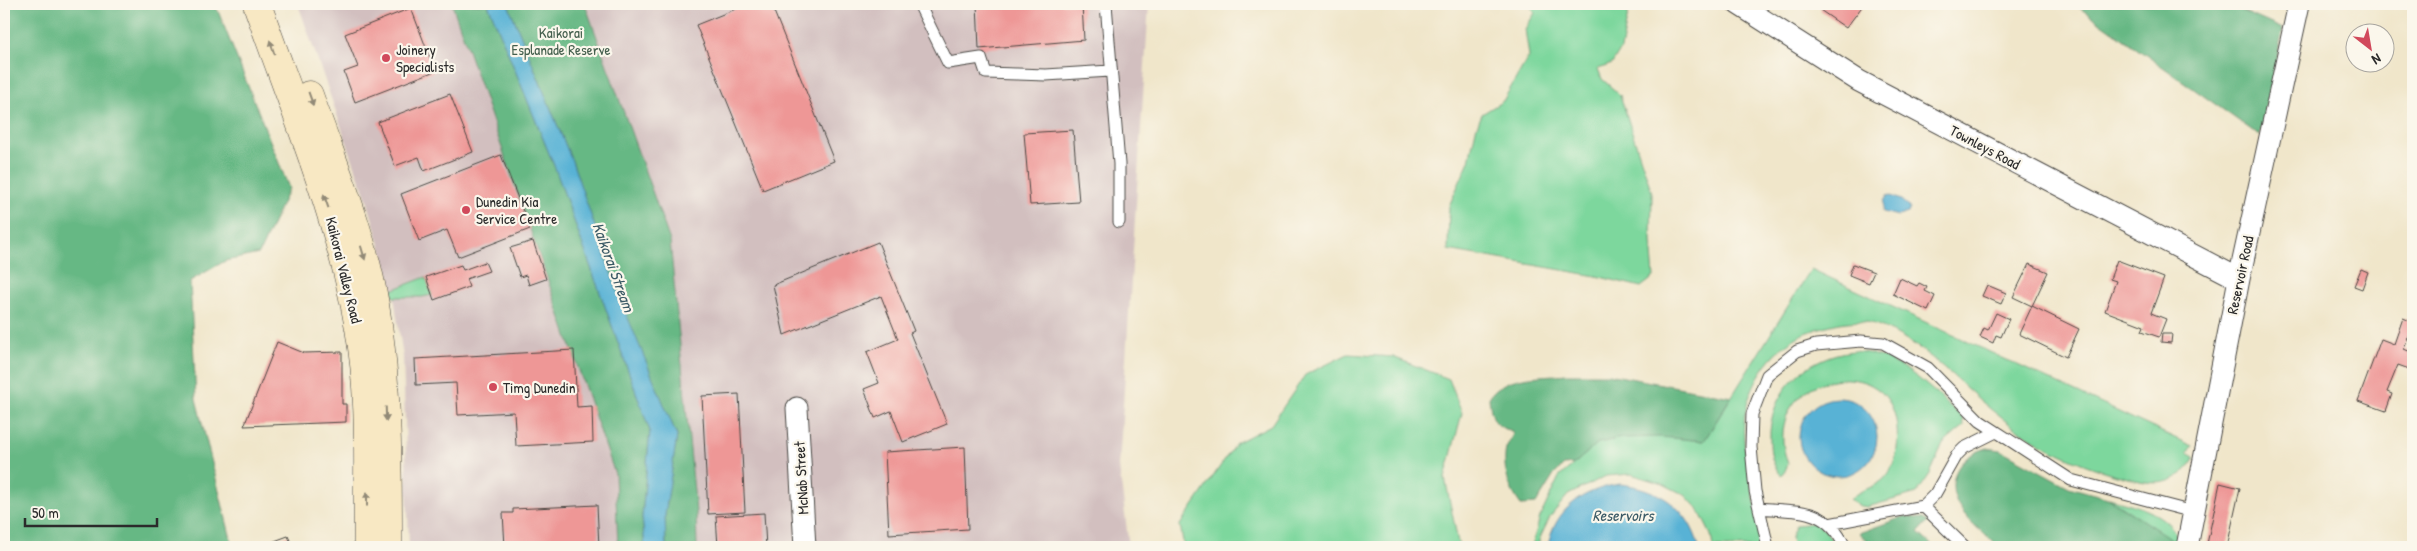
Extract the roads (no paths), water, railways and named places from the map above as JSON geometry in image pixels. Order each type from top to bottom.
[{"type":"main road","name":"Kaikorai Valley Road","points":[[257,4],[331,215],[344,257],[359,329],[367,432],[368,547]]},
{"type":"main road","name":"Kaikorai Valley Road","points":[[277,4],[342,186],[365,260],[375,303],[386,407],[388,547]]},
{"type":"street","name":"Townleys Road","points":[[1738,4],[1859,81],[2239,279]]},
{"type":"street","name":"Reservoir Road","points":[[2187,547],[2239,279],[2299,4]]},
{"type":"street","name":"McNab Street","points":[[797,408],[805,547]]},
{"type":"lane","points":[[920,4],[948,62],[980,58],[986,73],[1046,75],[1110,71]]},
{"type":"lane","points":[[1106,4],[1119,164],[1119,222]]},
{"type":"lane","points":[[1768,547],[1755,491],[1751,447],[1752,414],[1767,375],[1797,351],[1816,345],[1861,341],[1883,343],[1928,368],[1980,422],[2071,480],[2193,512]]},
{"type":"lane","points":[[1830,524],[1923,506],[1935,494],[1957,455],[1964,448],[1996,432]]},
{"type":"lane","points":[[1923,506],[1965,547]]},
{"type":"lane","points":[[1760,508],[1813,513],[1830,524],[1845,547]]},
{"type":"water","points":[[488,4],[508,4],[572,161],[621,301],[677,436],[665,515],[666,547],[645,547],[642,517],[650,431],[555,168]]},
{"type":"water","points":[[1888,195],[1901,200],[1910,208],[1908,213],[1898,216],[1883,212],[1884,201]]},
{"type":"water","points":[[1838,398],[1853,401],[1865,410],[1874,422],[1877,437],[1874,452],[1865,464],[1853,473],[1838,476],[1823,473],[1811,464],[1802,452],[1799,437],[1802,422],[1811,410],[1823,401]]},
{"type":"water","name":"Reservoirs","points":[[1620,484],[1647,490],[1670,502],[1688,521],[1699,547],[1548,547],[1551,534],[1557,522],[1573,503],[1594,491]]},
{"type":"place","name":"Joinery Specialists","points":[[386,58]]},
{"type":"place","name":"Dunedin Kia Service Centre","points":[[466,210]]},
{"type":"place","name":"Timg Dunedin","points":[[493,387]]},
{"type":"park label","name":"Kaikorai Esplanade Reserve","points":[[561,40]]},
{"type":"water label","name":"Kaikorai Stream","points":[[614,267]]}]
